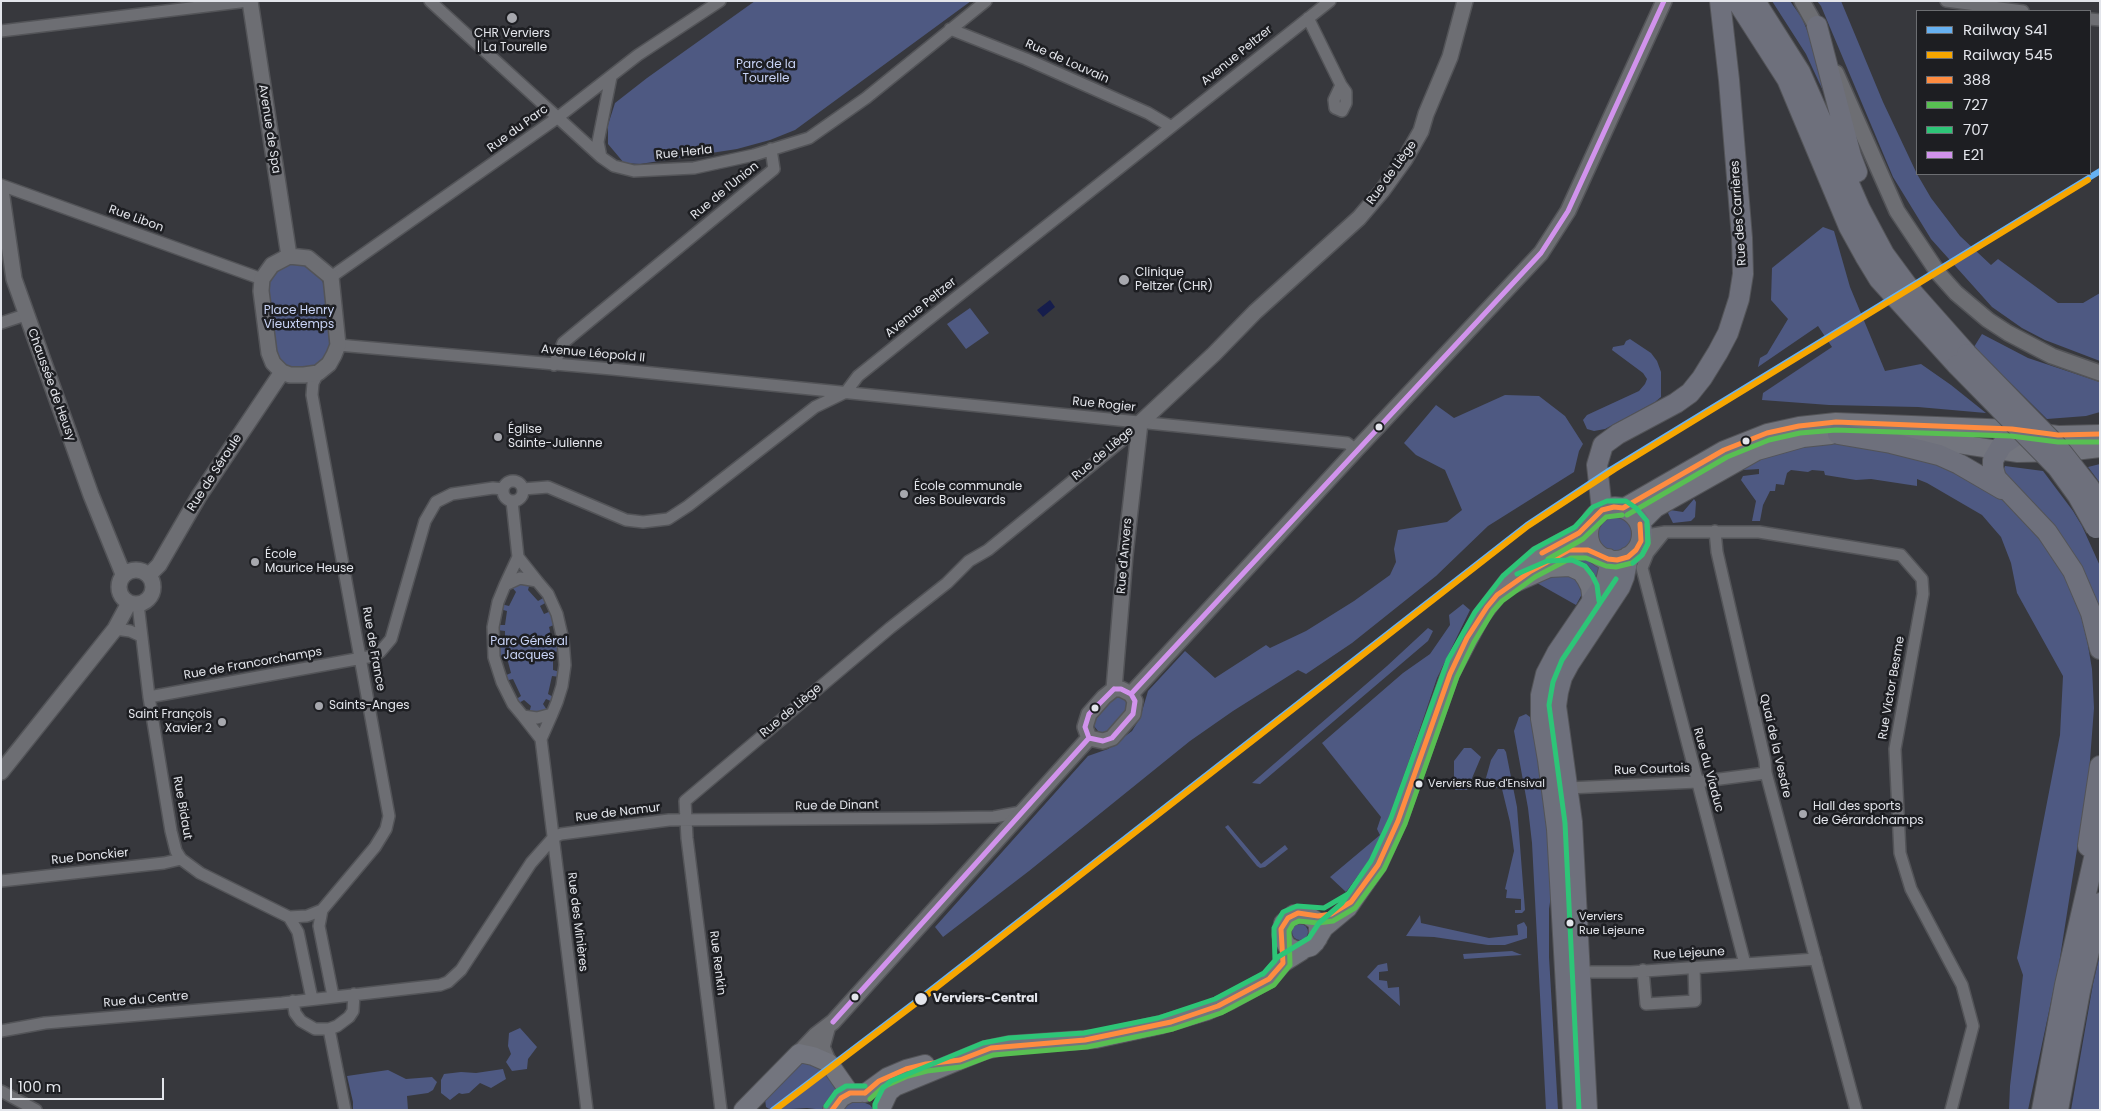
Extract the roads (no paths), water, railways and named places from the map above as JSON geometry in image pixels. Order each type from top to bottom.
[{"type":"highway","name":"Rue des Carrières","points":[[1596,517],[1597,465],[1603,445],[1618,434],[1676,403],[1690,393],[1718,352],[1730,326],[1739,299],[1743,274],[1742,238],[1729,80],[1720,1]]},
{"type":"highway","points":[[1745,5],[1800,72],[1860,209],[1884,254],[1962,360],[2058,467],[2087,510],[2098,532]]},
{"type":"highway","points":[[1745,5],[1787,79],[1849,227],[1879,279],[1962,360],[2056,445],[2089,487],[2100,505]]},
{"type":"highway","points":[[1817,26],[1851,156],[1868,203],[1912,292]]},
{"type":"highway","points":[[2021,430],[1997,451],[1993,460],[1996,478],[2047,532],[2073,571],[2091,613],[2100,649]]},
{"type":"highway","points":[[1838,434],[1900,445],[1939,455],[1973,471],[2011,494]]},
{"type":"highway","points":[[1587,1110],[1557,829],[1541,719],[1541,696],[1546,674],[1553,660],[1606,581],[1609,569],[1589,538],[1596,517],[1614,507],[1623,508],[1631,512],[1640,532],[1636,550],[1628,557],[1617,560],[1602,556]]},
{"type":"highway","points":[[1573,1110],[1573,972],[1568,788],[1557,720],[1560,684],[1569,664],[1620,587],[1628,557]]},
{"type":"highway","points":[[2058,1110],[2054,1085],[2100,766]]},
{"type":"highway","points":[[2078,927],[2100,832]]},
{"type":"highway","points":[[2042,1110],[2054,1085],[2080,991],[2100,903]]},
{"type":"main road","points":[[1623,508],[1724,450],[1767,433],[1799,426],[1836,422],[2021,430],[2074,428],[2100,423]]},
{"type":"main road","points":[[2021,430],[2058,435],[2100,434]]},
{"type":"main road","points":[[1640,532],[1656,508],[1757,451],[1803,438],[1861,432],[1887,434],[1997,451],[2042,453],[2100,448]]},
{"type":"main road","points":[[882,1109],[889,1092],[896,1087],[985,1050],[1002,1046],[1085,1040],[1160,1025],[1230,1001],[1274,975],[1283,963],[1311,947],[1324,928],[1341,916],[1348,908],[1385,853],[1450,674],[1471,631],[1508,581],[1538,555],[1580,533],[1596,517]]},
{"type":"main road","points":[[1497,595],[1540,565],[1569,550],[1581,548],[1602,556]]},
{"type":"main road","points":[[1515,584],[1549,568],[1570,567],[1581,572],[1586,579],[1590,587],[1592,602]]},
{"type":"main road","points":[[1283,963],[1281,929],[1288,918],[1298,913],[1325,916],[1351,902]]},
{"type":"main road","points":[[1307,915],[1315,920],[1318,925],[1318,939]]},
{"type":"main road","points":[[1283,940],[1291,949],[1302,951]]},
{"type":"main road","points":[[743,1110],[799,1053],[813,1056],[829,1063],[858,1093],[876,1100],[882,1109]]},
{"type":"main road","points":[[832,1110],[841,1098],[858,1093],[906,1069],[926,1064],[960,1060]]},
{"type":"main road","points":[[761,1110],[760,1102],[774,1080]]},
{"type":"street","points":[[1,31],[249,1]]},
{"type":"street","name":"Avenue de Spa","points":[[249,1],[289,256]]},
{"type":"street","name":"Rue Herla","points":[[430,1],[557,118],[614,166],[634,171],[694,168],[754,155],[771,149]]},
{"type":"street","name":"Rue du Parc","points":[[331,277],[557,118],[638,55],[720,1]]},
{"type":"street","points":[[771,149],[809,138],[866,98],[986,1]]},
{"type":"street","name":"Avenue Peltzer","points":[[523,489],[548,487],[626,520],[642,522],[668,518],[688,506],[815,407],[846,392],[858,376],[1170,126],[1330,1]]},
{"type":"street","name":"Rue de Liège","points":[[687,820],[685,801],[692,794],[890,628],[947,583],[969,561],[988,550],[1125,438],[1214,354],[1255,312],[1359,218],[1382,191],[1405,159],[1421,131],[1426,114],[1450,57],[1464,1]]},
{"type":"street","points":[[1802,1],[1817,26],[1897,211],[1939,274],[1975,309],[2008,333],[2052,356],[2100,373]]},
{"type":"street","points":[[1946,1],[2000,5],[2019,10]]},
{"type":"street","points":[[1131,694],[1356,450],[1521,275],[1552,238],[1571,204],[1662,3]]},
{"type":"street","points":[[1308,18],[1341,85]]},
{"type":"street","name":"Rue de Louvain","points":[[950,29],[1026,59],[1148,113],[1170,126]]},
{"type":"street","points":[[601,157],[598,142],[611,77]]},
{"type":"street","name":"Rue de l'Union","points":[[554,365],[563,342],[774,169],[771,149]]},
{"type":"street","name":"Rue Libon","points":[[1,185],[262,279]]},
{"type":"street","name":"Chaussée de Heusy","points":[[1,190],[14,279],[91,495],[123,574]]},
{"type":"street","points":[[289,256],[308,258],[331,277],[338,345],[334,355],[329,364],[318,373],[290,375],[282,372],[273,363],[269,353],[261,291],[262,279],[272,266],[289,256]]},
{"type":"street","points":[[1,323],[26,315]]},
{"type":"street","name":"Avenue Léopold II","points":[[338,345],[846,392]]},
{"type":"street","name":"Rue de Séroule","points":[[149,575],[159,566],[199,496],[282,372]]},
{"type":"street","name":"Rue de France","points":[[318,373],[313,383],[312,395],[388,809],[388,823],[375,847],[322,910]]},
{"type":"street","name":"Rue Rogier","points":[[846,392],[1347,443],[1356,450]]},
{"type":"street","name":"Rue d'Anvers","points":[[1114,689],[1124,555],[1140,423]]},
{"type":"street","points":[[514,481],[523,489],[521,498],[512,501],[504,497],[503,489],[508,483],[514,481]]},
{"type":"street","name":"Rue de Francorchamps","points":[[149,697],[361,659],[380,652],[391,639],[425,521],[436,502],[452,494],[493,488],[503,489]]},
{"type":"street","points":[[512,501],[518,557],[498,602],[493,627],[494,657],[502,682],[513,704],[541,738],[562,686],[565,655],[557,614],[548,594],[518,557]]},
{"type":"street","name":"Rue Victor Besme","points":[[1640,532],[1653,534],[1715,531],[1759,532],[1901,555],[1922,579],[1923,594],[1895,749],[1900,853],[1911,889],[1962,985],[1973,1026],[1952,1110]]},
{"type":"street","name":"Quai de la Vesdre","points":[[1715,531],[1717,552],[1765,761],[1766,773],[1856,1110]]},
{"type":"street","name":"Rue du Viaduc","points":[[1665,532],[1644,560],[1642,568],[1745,964]]},
{"type":"street","points":[[1,772],[133,604],[146,601],[153,592],[152,581],[149,575],[138,570],[123,574],[118,584],[121,596],[133,604]]},
{"type":"street","points":[[1624,577],[1645,583]]},
{"type":"street","points":[[505,586],[520,578],[538,581]]},
{"type":"street","name":"Rue Bidaut","points":[[133,604],[141,636],[149,697],[176,851],[181,859],[200,873],[289,918]]},
{"type":"street","points":[[115,629],[130,631],[141,636]]},
{"type":"street","points":[[1114,689],[1121,689],[1131,694],[1136,701],[1134,714],[1118,732],[1112,738],[1103,741],[1089,738],[1085,727],[1089,714],[1104,697],[1114,689]]},
{"type":"street","points":[[523,716],[537,718],[552,714]]},
{"type":"street","name":"Rue des Minières","points":[[541,738],[587,1110]]},
{"type":"street","points":[[799,1053],[816,1035],[827,1028],[1089,738]]},
{"type":"street","name":"Rue Courtois","points":[[1568,788],[1698,782],[1766,773]]},
{"type":"street","name":"Rue de Dinant","points":[[687,820],[987,817],[1022,812]]},
{"type":"street","points":[[987,817],[995,824],[997,830],[995,842]]},
{"type":"street","name":"Rue de Namur","points":[[554,837],[561,834],[670,820],[687,820]]},
{"type":"street","name":"Rue Renkin","points":[[687,820],[721,1110]]},
{"type":"street","name":"Rue du Centre","points":[[1,1031],[45,1022],[293,1001],[440,985],[454,977],[461,970],[531,863],[554,837]]},
{"type":"street","name":"Rue Donckier","points":[[1,880],[164,863],[181,859]]},
{"type":"street","points":[[312,999],[298,932],[289,918],[307,916],[322,910]]},
{"type":"street","points":[[322,910],[319,926],[333,996]]},
{"type":"street","name":"Rue Lejeune","points":[[1573,972],[1607,973],[1816,959]]},
{"type":"street","points":[[1643,970],[1646,1004],[1695,1001],[1694,968]]},
{"type":"street","points":[[293,1001],[295,1013],[301,1021],[315,1029],[329,1029],[337,1026],[349,1017],[353,1011],[354,994]]},
{"type":"street","points":[[827,1028],[822,1047],[829,1063]]},
{"type":"street","points":[[329,1029],[345,1110]]},
{"type":"street","points":[[1,1091],[36,1110]]},
{"type":"rail line","name":"S41","points":[[773,1110],[918,1000],[1527,525],[1610,470],[2100,171]]},
{"type":"rail line","name":"545","points":[[775,1110],[919,1001],[1528,526],[1615,469],[2088,180]]},
{"type":"place","name":"CHR Verviers | La Tourelle","points":[[512,18]]},
{"type":"place","name":"Clinique Peltzer (CHR)","points":[[1124,280]]},
{"type":"place","name":"Église Sainte-Julienne","points":[[498,437]]},
{"type":"place","name":"École communale des Boulevards","points":[[904,494]]},
{"type":"place","name":"École Maurice Heuse","points":[[255,562]]},
{"type":"place","name":"Saints-Anges","points":[[319,706]]},
{"type":"place","name":"Saint François Xavier 2","points":[[222,722]]},
{"type":"place","name":"Verviers Rue d'Ensival","points":[[1419,784]]},
{"type":"place","name":"Hall des sports de Gérardchamps","points":[[1803,814]]},
{"type":"place","name":"Verviers Rue Lejeune","points":[[1570,923]]},
{"type":"place","name":"Verviers-Central","points":[[921,999]]},
{"type":"park label","name":"Parc de la Tourelle","points":[[766,72]]},
{"type":"park label","name":"Place Henry Vieuxtemps","points":[[299,318]]},
{"type":"park label","name":"Parc Général Jacques","points":[[529,649]]}]
